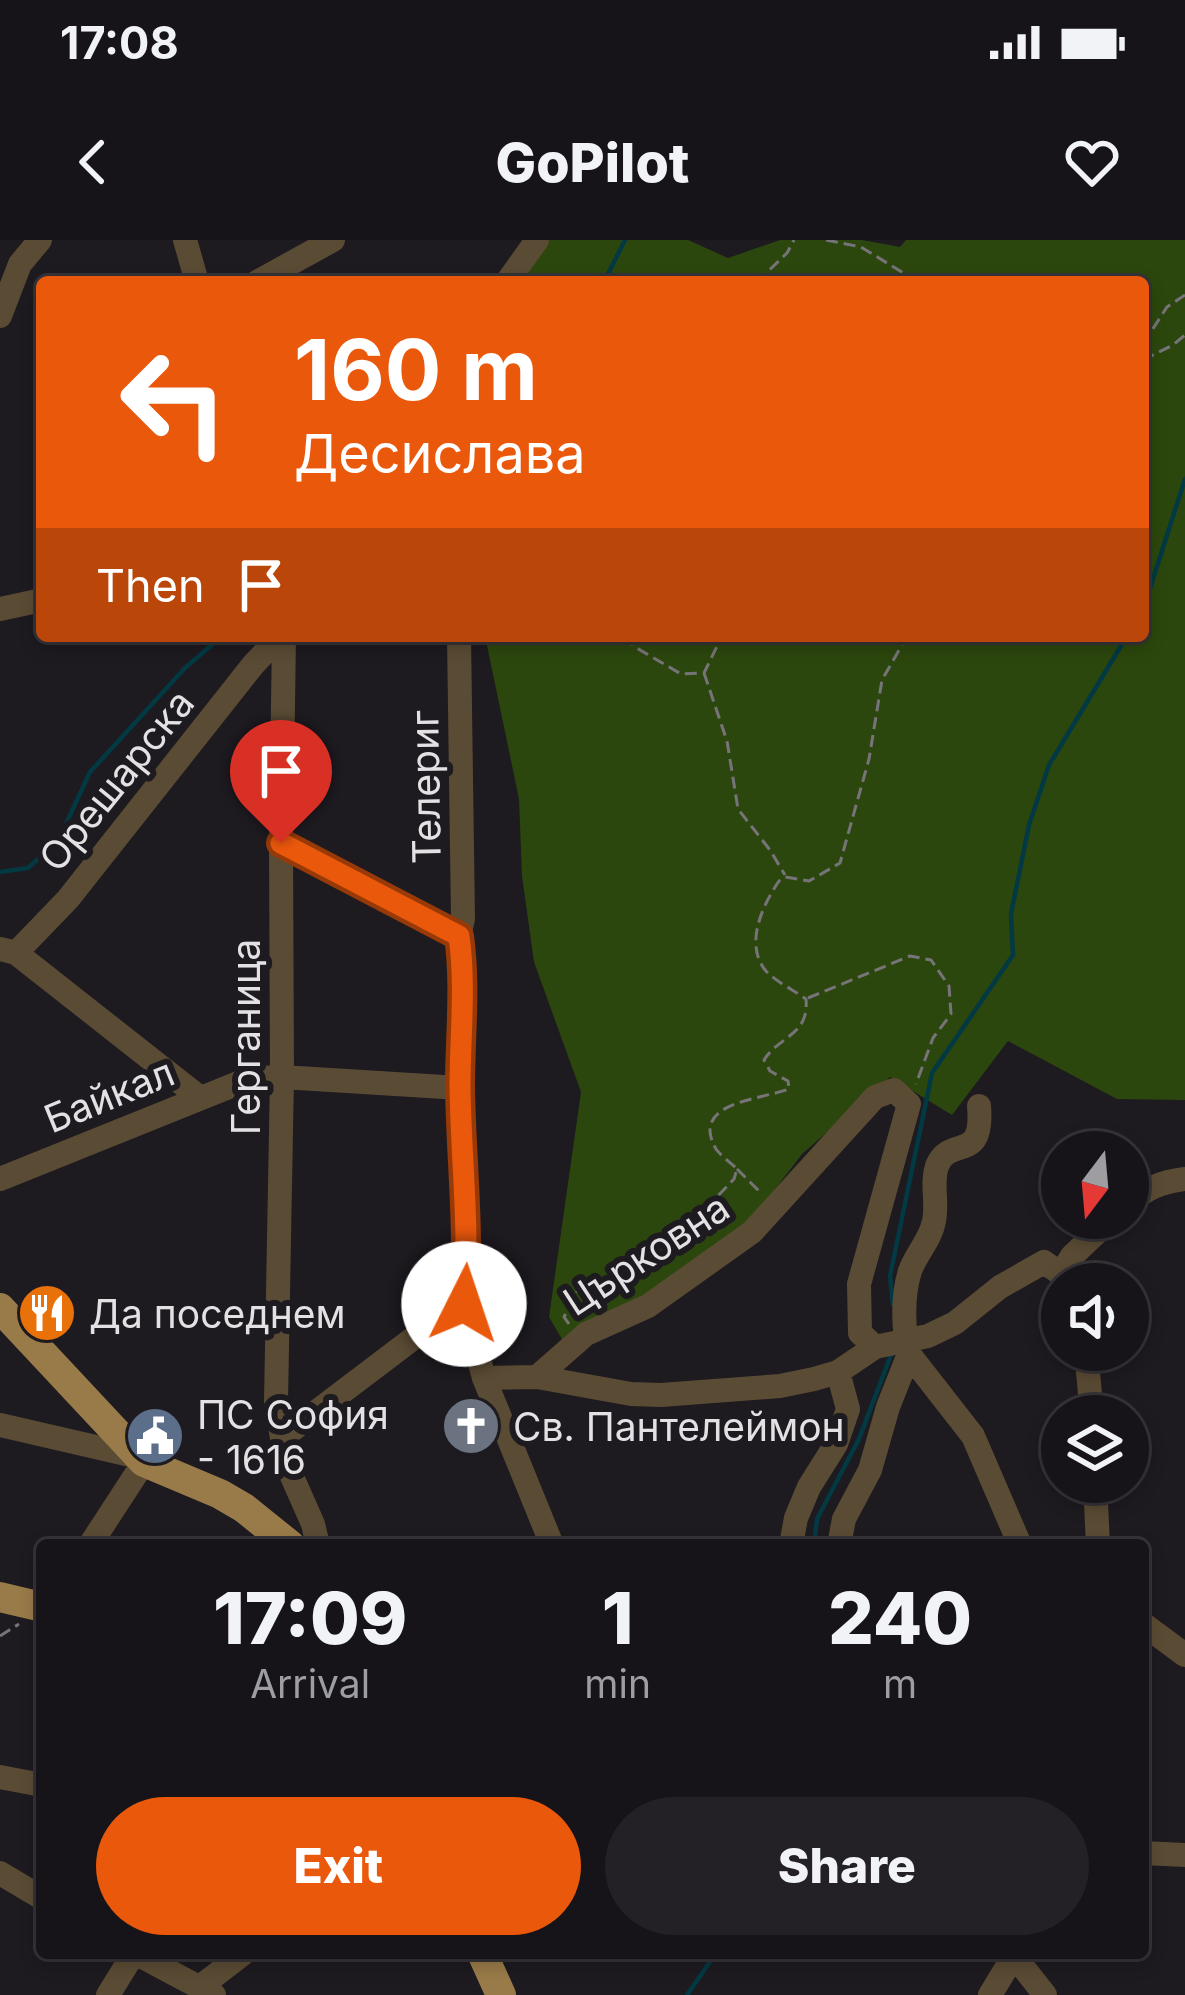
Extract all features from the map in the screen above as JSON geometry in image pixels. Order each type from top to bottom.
[{"type":"main road","points":[[0,1308],[142,1460],[220,1494],[283,1539]]},
{"type":"main road","points":[[0,1597],[36,1606]]},
{"type":"main road","points":[[485,1959],[501,1995]]},
{"type":"street","points":[[4,240],[20,264]]},
{"type":"street","points":[[0,316],[20,264],[40,240]]},
{"type":"street","points":[[185,240],[195,276]]},
{"type":"street","points":[[268,276],[333,240]]},
{"type":"street","points":[[510,276],[537,240]]},
{"type":"street","points":[[0,609],[36,601]]},
{"type":"street","name":"Орешарска","points":[[8,951],[68,899],[276,642]]},
{"type":"street","name":"Герганица","points":[[282,642],[276,1401],[286,1463],[317,1539]]},
{"type":"street","name":"Телериг","points":[[459,642],[460,1088],[469,1251],[464,1304]]},
{"type":"street","points":[[281,843],[459,936]]},
{"type":"street","points":[[8,951],[199,1097]]},
{"type":"street","name":"Байкал","points":[[0,1179],[251,1078],[460,1088]]},
{"type":"street","name":"Църковна","points":[[537,1377],[586,1334],[648,1306],[752,1232],[875,1097],[901,1097]]},
{"type":"street","points":[[875,1347],[860,1333],[859,1284],[901,1097]]},
{"type":"street","points":[[840,1539],[844,1519],[870,1470],[907,1348],[905,1301],[910,1272],[934,1223],[934,1177],[939,1161],[948,1151],[963,1149],[975,1140],[981,1125],[979,1106]]},
{"type":"street","points":[[1149,1188],[1185,1179]]},
{"type":"street","points":[[1069,1263],[1090,1239]]},
{"type":"street","points":[[484,1378],[537,1377],[661,1395],[780,1386],[838,1372],[875,1347],[907,1348],[955,1323],[1000,1287],[1041,1264]]},
{"type":"street","points":[[283,1437],[464,1304],[484,1378],[550,1539]]},
{"type":"street","points":[[907,1348],[973,1436],[1017,1539]]},
{"type":"street","points":[[792,1539],[809,1487],[836,1444],[848,1409],[838,1372]]},
{"type":"street","points":[[0,1425],[142,1460],[94,1539]]},
{"type":"street","points":[[1096,1503],[1098,1539]]},
{"type":"street","points":[[1149,1628],[1185,1655]]},
{"type":"street","points":[[0,1777],[36,1785]]},
{"type":"street","points":[[1149,1853],[1185,1856]]},
{"type":"street","points":[[0,1873],[36,1894]]},
{"type":"street","points":[[108,1995],[131,1959]]},
{"type":"street","points":[[146,1959],[207,1991],[238,1959]]},
{"type":"street","points":[[990,1995],[1011,1959]]},
{"type":"street","points":[[1016,1959],[1045,1995]]},
{"type":"path","points":[[763,276],[794,240]]},
{"type":"path","points":[[826,240],[860,247],[907,276]]},
{"type":"path","points":[[1149,335],[1167,308],[1185,295]]},
{"type":"path","points":[[1149,357],[1185,335]]},
{"type":"path","points":[[630,642],[681,674],[704,673]]},
{"type":"path","points":[[719,642],[704,673],[727,741],[738,809],[785,877]]},
{"type":"path","points":[[806,999],[768,974],[755,953],[761,917],[778,881],[785,877],[809,881],[840,863],[868,759],[882,680],[904,642]]},
{"type":"path","points":[[806,999],[910,956],[931,959],[949,986],[951,1014],[901,1097]]},
{"type":"path","points":[[774,1206],[716,1148],[710,1122],[728,1106],[790,1089],[788,1081],[770,1071],[764,1060],[772,1046],[795,1033],[806,1019],[806,999]]},
{"type":"path","points":[[586,1334],[564,1317],[582,1282],[622,1279],[644,1267],[734,1179],[737,1169]]},
{"type":"green space","points":[[537,240],[688,240],[728,258],[780,240],[862,240],[900,247],[906,240],[1185,240],[1185,1100],[1117,1099],[1008,1041],[952,1115],[890,1077],[802,1154],[753,1218],[640,1303],[563,1341],[549,1317],[581,1092],[534,962],[522,876],[519,799],[486,642],[1149,642],[1149,276],[511,276]]},
{"type":"waterway","points":[[607,276],[625,240]]},
{"type":"waterway","points":[[1149,591],[1185,479]]},
{"type":"waterway","points":[[0,872],[28,868],[58,841],[90,772],[185,668],[215,642]]},
{"type":"waterway","points":[[893,1305],[890,1276],[932,1073],[1013,955],[1011,914],[1029,825],[1049,765],[1123,642]]},
{"type":"waterway","points":[[815,1539],[817,1519],[859,1439],[892,1352]]},
{"type":"waterway","points":[[687,1995],[712,1959]]},
{"type":"place","name":"Да поседнем","points":[[47,1313]]},
{"type":"place","name":"Св. Пантелеймон","points":[[471,1426]]},
{"type":"place","name":"ПС София - 1616","points":[[155,1436]]},
{"type":"route","points":[[281,843],[459,936],[463,962],[460,1088],[469,1251],[464,1304]]}]
